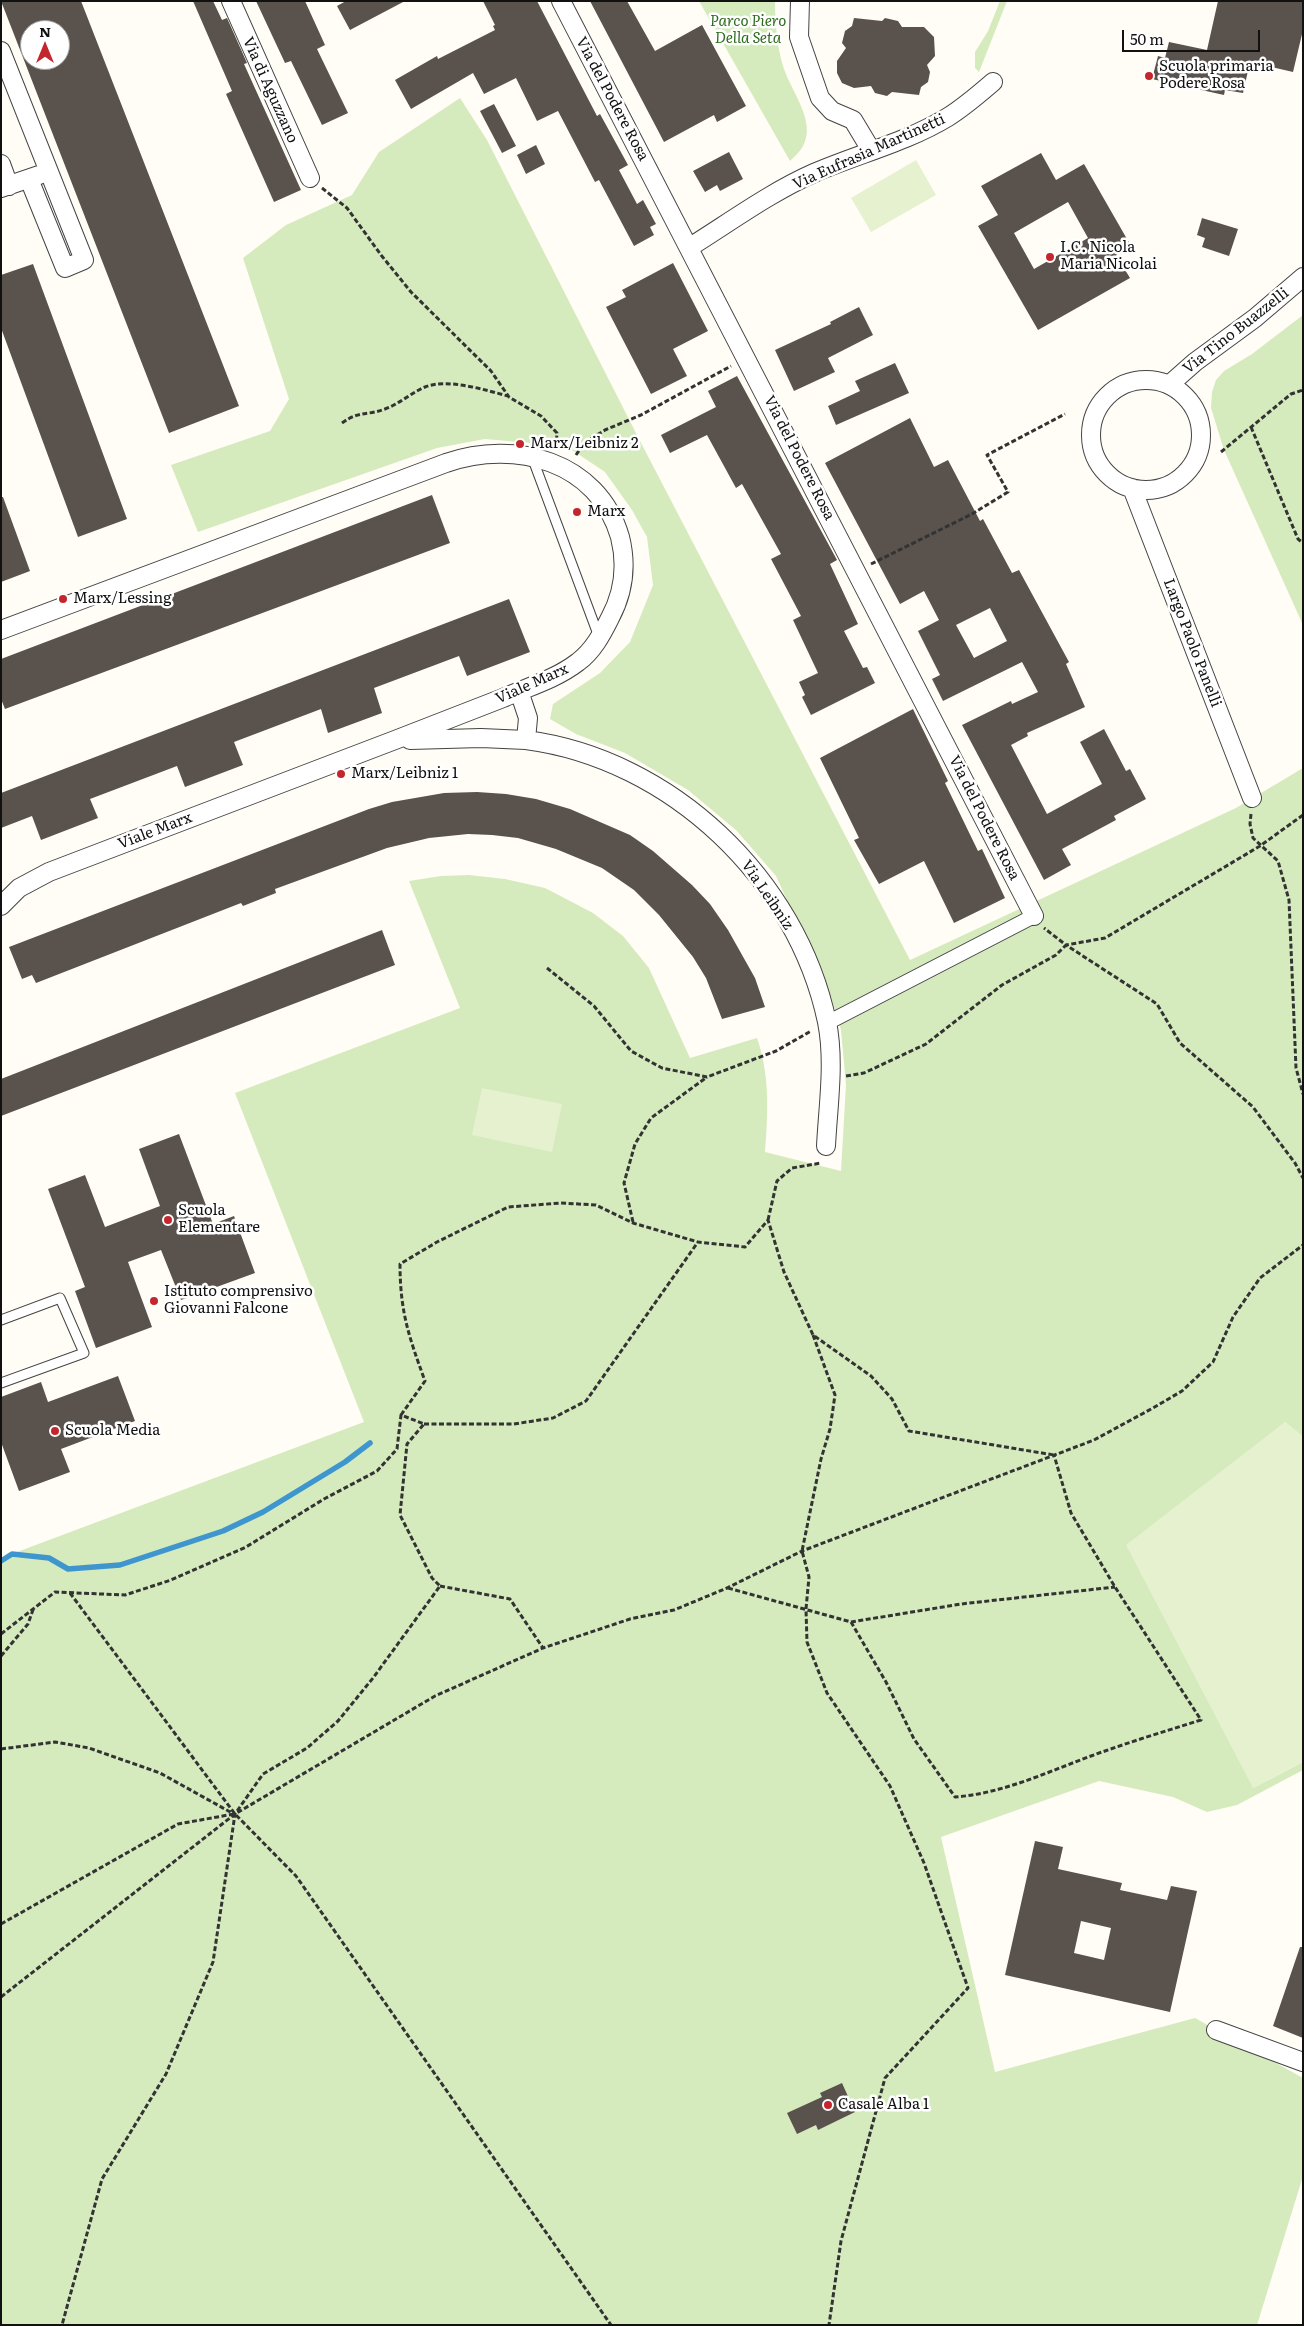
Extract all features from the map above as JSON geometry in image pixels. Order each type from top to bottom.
[{"type":"street","name":"Via di Aguzzano","points":[[231,1],[310,178]]},
{"type":"street","name":"Via del Podere Rosa","points":[[561,1],[690,247],[1034,916]]},
{"type":"street","points":[[800,1],[799,37],[820,98],[832,111],[852,120],[871,150]]},
{"type":"street","points":[[1,51],[84,260],[65,268],[29,179]]},
{"type":"street","name":"Via Eufrasia Martinetti","points":[[690,247],[812,174],[924,130],[947,118],[968,104],[993,82]]},
{"type":"street","points":[[1,164],[5,187],[48,172]]},
{"type":"street","name":"Via Tino Buazzelli","points":[[1169,385],[1195,362],[1255,318],[1303,277]]},
{"type":"street","points":[[1151,380],[1169,385],[1184,395],[1195,409],[1200,426],[1200,445],[1194,462],[1182,476],[1167,485],[1150,490],[1132,488],[1115,480],[1102,468],[1097,460],[1093,452],[1090,434],[1094,416],[1102,400],[1116,388],[1133,381],[1151,380]]},
{"type":"street","name":"Viale Marx","points":[[1,630],[453,461],[484,454],[532,457],[562,466],[594,490],[606,505],[616,526],[623,552],[624,564],[619,600],[599,638],[573,666],[545,681],[48,872],[19,888],[1,906]]},
{"type":"street","name":"Largo Paolo Panelli","points":[[1132,488],[1252,798]]},
{"type":"street","points":[[519,691],[528,718],[526,740]]},
{"type":"street","name":"Via Leibniz","points":[[394,740],[467,738],[526,740],[567,748],[626,770],[664,791],[714,829],[753,870],[785,918],[810,971],[827,1023],[830,1048],[826,1146]]},
{"type":"street","points":[[827,1023],[1034,916]]},
{"type":"street","points":[[1216,2030],[1303,2062]]},
{"type":"lane","points":[[532,457],[599,638]]},
{"type":"lane","points":[[1,1320],[60,1298],[84,1353],[1,1383]]},
{"type":"path","points":[[310,178],[347,208],[411,292],[491,371],[508,396]]},
{"type":"path","points":[[562,466],[584,443],[604,430],[641,415],[746,356]]},
{"type":"path","points":[[342,424],[354,415],[385,409],[427,386],[452,385],[478,389],[508,396],[541,416],[556,433],[562,466]]},
{"type":"path","points":[[1221,452],[1291,394],[1303,390]]},
{"type":"path","points":[[856,570],[972,514],[1008,492],[987,455],[1065,414]]},
{"type":"path","points":[[1251,427],[1298,539],[1303,543]]},
{"type":"path","points":[[1252,798],[1250,824],[1253,838],[1278,861],[1289,900],[1296,1068],[1303,1094]]},
{"type":"path","points":[[830,1078],[864,1073],[926,1044],[1002,985],[1056,955],[1066,945],[1105,938],[1260,846],[1303,816]]},
{"type":"path","points":[[1034,916],[1048,931],[1066,945],[1157,1004],[1180,1043],[1253,1107],[1295,1163],[1303,1178]]},
{"type":"path","points":[[547,968],[594,1006],[631,1051],[662,1068],[707,1077]]},
{"type":"path","points":[[633,1223],[624,1183],[635,1144],[651,1118],[707,1077],[776,1051],[827,1023]]},
{"type":"path","points":[[1,1634],[34,1606],[55,1592],[125,1595],[171,1580],[246,1548],[324,1499],[377,1471],[398,1450],[401,1415],[425,1381],[408,1334],[400,1297],[400,1264],[437,1242],[508,1207],[561,1203],[596,1205],[633,1223],[698,1242],[745,1248],[768,1220],[777,1181],[792,1168],[824,1163],[826,1146]]},
{"type":"path","points":[[768,1220],[784,1272],[813,1335],[835,1395],[830,1429],[821,1459],[802,1551],[809,1577],[806,1609],[807,1642],[827,1693],[890,1786],[924,1863],[968,1988],[885,2078],[841,2241],[829,2325]]},
{"type":"path","points":[[401,1415],[424,1424],[514,1424],[553,1418],[586,1400],[698,1242]]},
{"type":"path","points":[[1,1998],[235,1814],[435,1696],[543,1648],[630,1619],[674,1610],[728,1588],[802,1551],[1094,1440],[1154,1408],[1182,1391],[1213,1362],[1233,1317],[1260,1278],[1303,1245]]},
{"type":"path","points":[[813,1335],[871,1376],[892,1399],[909,1430],[1054,1455]]},
{"type":"path","points":[[424,1424],[407,1444],[400,1515],[432,1578],[440,1586],[510,1599],[543,1648]]},
{"type":"path","points":[[851,1622],[886,1682],[914,1739],[955,1797],[980,1795],[1004,1790],[1106,1750],[1201,1720],[1115,1587],[1071,1512],[1054,1455]]},
{"type":"path","points":[[62,2325],[102,2179],[166,2074],[213,1962],[235,1814],[263,1774],[306,1748],[338,1721],[373,1678],[440,1586]]},
{"type":"path","points":[[728,1588],[851,1622],[961,1604],[1115,1587]]},
{"type":"path","points":[[70,1593],[235,1814],[296,1876],[611,2325]]},
{"type":"path","points":[[1,1656],[28,1624],[34,1606]]},
{"type":"path","points":[[1,1749],[55,1742],[89,1748],[160,1773],[235,1814]]},
{"type":"path","points":[[1,1924],[178,1824],[235,1814]]},
{"type":"green space","name":"Parco Piero Della Seta","points":[[699,1],[775,1],[775,18],[783,66],[805,116],[807,126],[803,146],[790,161]]},
{"type":"green space","points":[[1000,1],[1007,1],[979,72],[975,68],[975,52],[988,31]]},
{"type":"green space","points":[[460,98],[487,140],[639,439],[910,960],[1236,808],[1303,768],[1303,1437],[1285,1422],[1253,1788],[1303,1762],[1303,1770],[1237,1805],[1207,1812],[1173,1797],[1099,1781],[941,1837],[995,2072],[1195,2018],[1303,2078],[1303,2176],[1257,2325],[1,2325],[1,1558],[364,1422],[235,1093],[460,1008],[409,881],[441,876],[469,875],[505,879],[545,888],[593,913],[623,936],[649,968],[690,1058],[757,1038],[764,1066],[767,1094],[765,1152],[841,1171],[846,1085],[841,1030],[831,997],[776,876],[736,830],[688,790],[625,753],[576,734],[550,719],[553,704],[600,673],[630,642],[653,585],[647,537],[632,510],[605,472],[569,448],[485,439],[437,448],[198,532],[171,465],[270,431],[289,399],[243,258],[286,225],[352,195],[379,152]]},
{"type":"green space","points":[[916,160],[936,195],[871,232],[851,198]]},
{"type":"green space","points":[[1303,315],[1303,625],[1224,450],[1211,408],[1212,392],[1216,380],[1224,371],[1252,354]]},
{"type":"green space","points":[[482,1088],[562,1104],[552,1152],[472,1135]]},
{"type":"green space","points":[[1285,1422],[1303,1437],[1303,1762],[1253,1788],[1126,1545]]},
{"type":"building","points":[[1,1],[81,1],[239,406],[169,433],[28,70],[70,70],[70,20],[20,20],[20,50]]},
{"type":"building","points":[[193,1],[213,1],[222,20],[227,18],[247,63],[244,64],[301,190],[274,202],[226,94],[232,91]]},
{"type":"building","points":[[256,1],[305,1],[325,45],[317,49],[348,113],[322,125],[291,61],[285,63]]},
{"type":"building","points":[[346,1],[405,1],[350,30],[337,6]]},
{"type":"building","points":[[483,1],[537,1],[597,116],[600,114],[628,165],[619,170],[637,204],[643,200],[656,224],[650,227],[654,235],[634,246],[599,180],[595,182],[558,111],[537,121],[516,78],[484,94],[473,73],[411,109],[395,80],[437,56],[438,59],[495,30],[493,26],[495,25]]},
{"type":"building","points":[[590,1],[627,1],[655,51],[702,25],[746,106],[717,122],[714,115],[664,142]]},
{"type":"building","points":[[1218,1],[1303,1],[1303,30],[1293,72],[1250,62],[1243,93],[1225,90],[1224,95],[1152,79],[1158,56],[1165,58],[1169,42],[1207,50]]},
{"type":"building","points":[[854,18],[882,21],[885,18],[898,21],[902,27],[924,27],[934,37],[935,56],[927,65],[930,72],[928,82],[921,87],[919,95],[892,92],[887,96],[875,93],[871,86],[854,88],[842,83],[837,73],[837,61],[846,48],[842,43],[845,31],[852,26]]},
{"type":"building","points":[[494,104],[516,146],[502,153],[480,111]]},
{"type":"building","points":[[536,145],[545,164],[526,174],[517,155]]},
{"type":"building","points":[[729,152],[743,179],[720,191],[717,185],[705,192],[693,171]]},
{"type":"building","points":[[1041,153],[1056,180],[1084,164],[1131,246],[1116,255],[1130,278],[1038,330],[978,226],[998,215],[981,186]],"holes":[[[1068,202],[1088,238],[1034,269],[1014,233]]]},
{"type":"building","points":[[1202,218],[1238,229],[1229,256],[1202,247],[1205,238],[1197,235]]},
{"type":"building","points":[[673,263],[708,331],[673,349],[687,376],[651,394],[606,307],[626,297],[622,290]]},
{"type":"building","points":[[33,264],[127,519],[78,537],[1,328],[1,275]]},
{"type":"building","points":[[859,307],[873,335],[828,358],[835,372],[794,391],[775,350],[831,324],[830,322]]},
{"type":"building","points":[[895,363],[909,393],[836,425],[828,406],[860,391],[855,381]]},
{"type":"building","points":[[737,376],[837,560],[830,564],[858,624],[844,631],[863,668],[867,667],[875,683],[811,715],[802,697],[805,695],[799,682],[818,673],[793,620],[801,616],[771,559],[781,554],[742,484],[736,488],[707,435],[670,453],[661,435],[716,407],[708,391]]},
{"type":"building","points":[[910,418],[934,467],[948,460],[980,521],[983,519],[1012,573],[1019,570],[1069,662],[1066,664],[1085,707],[1027,733],[1028,736],[1011,745],[1047,814],[1102,784],[1080,742],[1104,729],[1126,771],[1130,769],[1146,799],[1114,816],[1116,820],[1062,849],[1071,865],[1044,880],[962,725],[1011,701],[1012,704],[1038,692],[1022,662],[943,701],[932,679],[940,675],[918,631],[939,620],[924,591],[900,604],[825,463]],"holes":[[[990,608],[1007,641],[974,658],[956,625]]]},
{"type":"building","points":[[432,495],[450,543],[5,709],[1,699],[1,659]]},
{"type":"building","points":[[1,497],[3,497],[30,571],[1,582]]},
{"type":"building","points":[[509,599],[530,652],[467,676],[459,656],[374,688],[382,713],[328,733],[321,709],[234,742],[243,765],[185,787],[177,766],[90,799],[98,818],[41,840],[32,816],[1,828],[1,793]]},
{"type":"building","points":[[913,709],[948,781],[945,783],[978,851],[982,849],[1005,898],[954,923],[924,861],[879,884],[854,840],[859,838],[820,758]]},
{"type":"building","points":[[477,792],[536,799],[570,809],[630,835],[653,851],[692,885],[710,904],[728,930],[755,978],[765,1007],[722,1019],[706,978],[693,957],[659,915],[634,890],[602,868],[556,849],[518,838],[492,835],[468,834],[429,838],[387,848],[275,889],[276,893],[243,906],[241,903],[36,983],[32,975],[22,979],[9,947],[369,809],[392,802],[444,793]]},
{"type":"building","points":[[382,930],[395,965],[1,1116],[1,1079]]},
{"type":"building","name":"Scuola Elementare","points":[[179,1134],[213,1224],[234,1216],[255,1273],[181,1300],[161,1250],[128,1262],[152,1327],[96,1348],[75,1291],[85,1287],[48,1189],[85,1175],[105,1227],[160,1206],[139,1149]]},
{"type":"building","name":"Scuola Media","points":[[118,1376],[135,1421],[61,1449],[70,1472],[19,1491],[1,1442],[1,1397],[41,1382],[48,1402]]},
{"type":"building","points":[[1035,1841],[1063,1847],[1058,1869],[1122,1883],[1120,1890],[1167,1900],[1171,1886],[1197,1891],[1170,2012],[1005,1975]],"holes":[[[1081,1921],[1111,1928],[1104,1960],[1074,1953]]]},
{"type":"building","points":[[1300,1947],[1303,1947],[1303,2038],[1273,2026]]},
{"type":"building","name":"Casale Alba 1","points":[[842,2083],[855,2112],[818,2130],[816,2125],[797,2134],[787,2113],[822,2097],[820,2093]]},
{"type":"waterway","points":[[1,1561],[12,1554],[49,1558],[68,1569],[120,1565],[223,1531],[263,1512],[345,1462],[370,1443]]},
{"type":"place","name":"Scuola primaria Podere Rosa","points":[[1149,76]]},
{"type":"place","name":"I.C. Nicola Maria Nicolai","points":[[1050,257]]},
{"type":"place","name":"Marx/Leibniz 2","points":[[520,444]]},
{"type":"place","name":"Marx","points":[[577,512]]},
{"type":"place","name":"Marx/Lessing","points":[[63,599]]},
{"type":"place","name":"Marx/Leibniz 1","points":[[341,774]]},
{"type":"place","name":"Scuola Elementare","points":[[168,1220]]},
{"type":"place","name":"Istituto comprensivo Giovanni Falcone","points":[[154,1301]]},
{"type":"place","name":"Scuola Media","points":[[55,1431]]},
{"type":"place","name":"Casale Alba 1","points":[[828,2105]]}]
